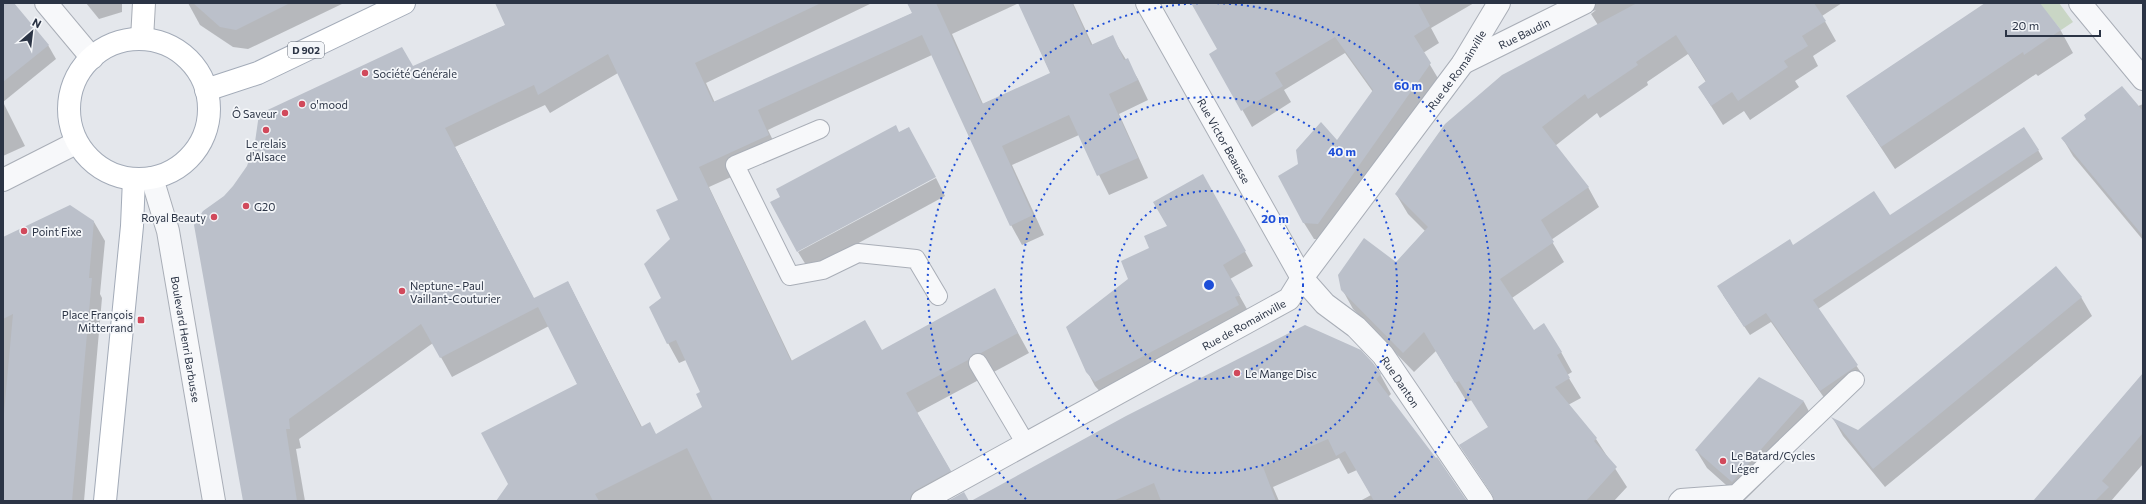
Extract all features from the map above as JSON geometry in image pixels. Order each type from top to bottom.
[{"type":"main road","points":[[142,39],[144,3]]},
{"type":"main road","name":"D 902","points":[[206,90],[258,73],[404,3]]},
{"type":"main road","points":[[142,39],[166,45],[184,56],[197,71],[206,90],[209,113],[204,136],[192,156],[174,170],[143,179],[115,175],[98,166],[76,143],[69,114],[70,93],[78,74],[92,58],[108,47],[126,41],[142,39]]},
{"type":"main road","points":[[105,501],[132,226],[143,179]]},
{"type":"street","points":[[46,3],[92,58]]},
{"type":"street","name":"Rue Victor Beausse","points":[[1147,3],[1302,278]]},
{"type":"street","name":"Rue de Romainville","points":[[922,501],[1289,299],[1302,278],[1463,63],[1499,3]]},
{"type":"street","name":"Rue Baudin","points":[[1463,63],[1584,3]]},
{"type":"street","points":[[2080,3],[2143,79]]},
{"type":"street","points":[[3,180],[76,143]]},
{"type":"street","name":"Boulevard Henri Barbusse","points":[[143,179],[168,231],[214,501]]},
{"type":"street","name":"Rue Danton","points":[[1302,278],[1325,304],[1356,327],[1383,355],[1482,501]]},
{"type":"lane","points":[[820,129],[735,165],[790,276],[823,270],[858,253],[916,259],[938,296]]},
{"type":"lane","points":[[978,363],[1026,444]]},
{"type":"lane","points":[[1678,501],[1680,498],[1736,494],[1855,380]]},
{"type":"green space","points":[[2039,3],[2059,3],[2073,22],[2061,30]]},
{"type":"building","points":[[3,3],[14,3],[49,45],[3,82]]},
{"type":"building","points":[[193,3],[290,3],[236,30],[220,27]]},
{"type":"building","points":[[495,3],[821,3],[695,63],[713,102],[912,13],[907,3],[936,3],[982,104],[1050,73],[1018,3],[1072,3],[1091,45],[1113,35],[1124,60],[1128,58],[1138,80],[1109,94],[1138,158],[1097,176],[1069,115],[1002,146],[1033,215],[1010,226],[922,35],[758,110],[769,135],[699,167],[791,361],[865,320],[882,350],[995,288],[1018,333],[981,353],[973,354],[968,360],[906,393],[951,471],[916,490],[911,495],[910,501],[713,501],[687,448],[595,494],[599,501],[496,501],[508,484],[481,433],[577,384],[538,307],[440,358],[421,324],[289,419],[290,429],[286,429],[297,501],[243,501],[194,225],[203,211],[224,196],[233,186],[247,166],[255,142],[259,114],[402,47],[413,66],[505,25]],"holes":[[[608,54],[678,200],[656,210],[670,239],[644,264],[661,298],[649,307],[667,344],[676,340],[700,392],[696,394],[702,407],[656,434],[650,422],[641,427],[568,281],[534,298],[445,128],[534,85],[538,95]]]},
{"type":"building","points":[[1191,3],[1418,3],[1430,26],[1414,36],[1431,63],[1318,224],[1303,223],[1278,176],[1298,164],[1296,150],[1321,122],[1337,140],[1373,90],[1335,37],[1275,73],[1283,86],[1241,111],[1209,54],[1217,49]]},
{"type":"building","points":[[1637,3],[1814,3],[1826,21],[1802,36],[1808,46],[1784,61],[1788,67],[1738,101],[1732,92],[1711,106],[1698,87],[1706,81],[1676,35],[1636,62],[1638,65],[1588,99],[1585,94],[1542,127],[1589,187],[1541,220],[1554,242],[1500,279],[1534,330],[1544,323],[1562,352],[1557,355],[1570,378],[1555,387],[1597,438],[1594,441],[1617,467],[1586,501],[1494,501],[1492,494],[1459,445],[1488,427],[1459,381],[1455,383],[1424,332],[1403,353],[1341,290],[1338,275],[1364,238],[1396,262],[1428,227],[1395,194],[1445,124],[1502,75]]},
{"type":"building","points":[[1985,3],[2040,3],[2061,30],[2024,55],[2023,52],[1881,147],[1846,96]]},
{"type":"building","points":[[2122,86],[2143,111],[2143,236],[2061,138],[2086,119],[2084,115]]},
{"type":"building","points":[[896,125],[899,132],[909,127],[936,177],[797,252],[770,202],[780,197],[776,189]]},
{"type":"building","points":[[2024,127],[2039,150],[1813,300],[1858,365],[1820,391],[1766,313],[1744,327],[1717,286],[1790,239],[1793,245],[1874,191],[1890,215]]},
{"type":"building","points":[[1203,174],[1246,251],[1223,265],[1240,295],[1235,297],[1239,305],[1095,382],[1086,372],[1066,327],[1128,279],[1121,261],[1149,248],[1144,236],[1167,226],[1153,202]]},
{"type":"building","points":[[70,205],[94,221],[89,278],[92,278],[72,501],[3,501],[3,424],[13,314],[3,319],[3,237]]},
{"type":"building","points":[[2056,266],[2082,297],[1873,469],[1831,417],[1858,430]]},
{"type":"building","points":[[1305,325],[1361,350],[1373,363],[1381,374],[1376,379],[1436,458],[1437,457],[1467,501],[1374,501],[1345,451],[1336,456],[1328,439],[1263,467],[1276,501],[1161,501],[1154,483],[1113,501],[971,501],[1126,416]]},
{"type":"building","points":[[2143,373],[2143,433],[2102,481],[2109,487],[2095,501],[2033,501]]},
{"type":"building","points":[[1759,377],[1804,401],[1732,482],[1695,450]]},
{"type":"building","points":[[964,492],[969,501],[948,501]]},
{"type":"place","name":"Société Générale","points":[[365,73]]},
{"type":"place","name":"o'mood","points":[[302,104]]},
{"type":"place","name":"Ô Saveur","points":[[285,113]]},
{"type":"place","name":"Le relais d'Alsace","points":[[266,130]]},
{"type":"place","name":"G20","points":[[246,206]]},
{"type":"place","name":"Royal Beauty","points":[[214,217]]},
{"type":"place","name":"Point Fixe","points":[[24,231]]},
{"type":"place","name":"Neptune - Paul Vaillant-Couturier","points":[[402,291]]},
{"type":"place","name":"Place François Mitterrand","points":[[141,320]]},
{"type":"place","name":"Le Mange Disc","points":[[1237,373]]},
{"type":"place","name":"Le Batard/Cycles Léger","points":[[1723,461]]}]
